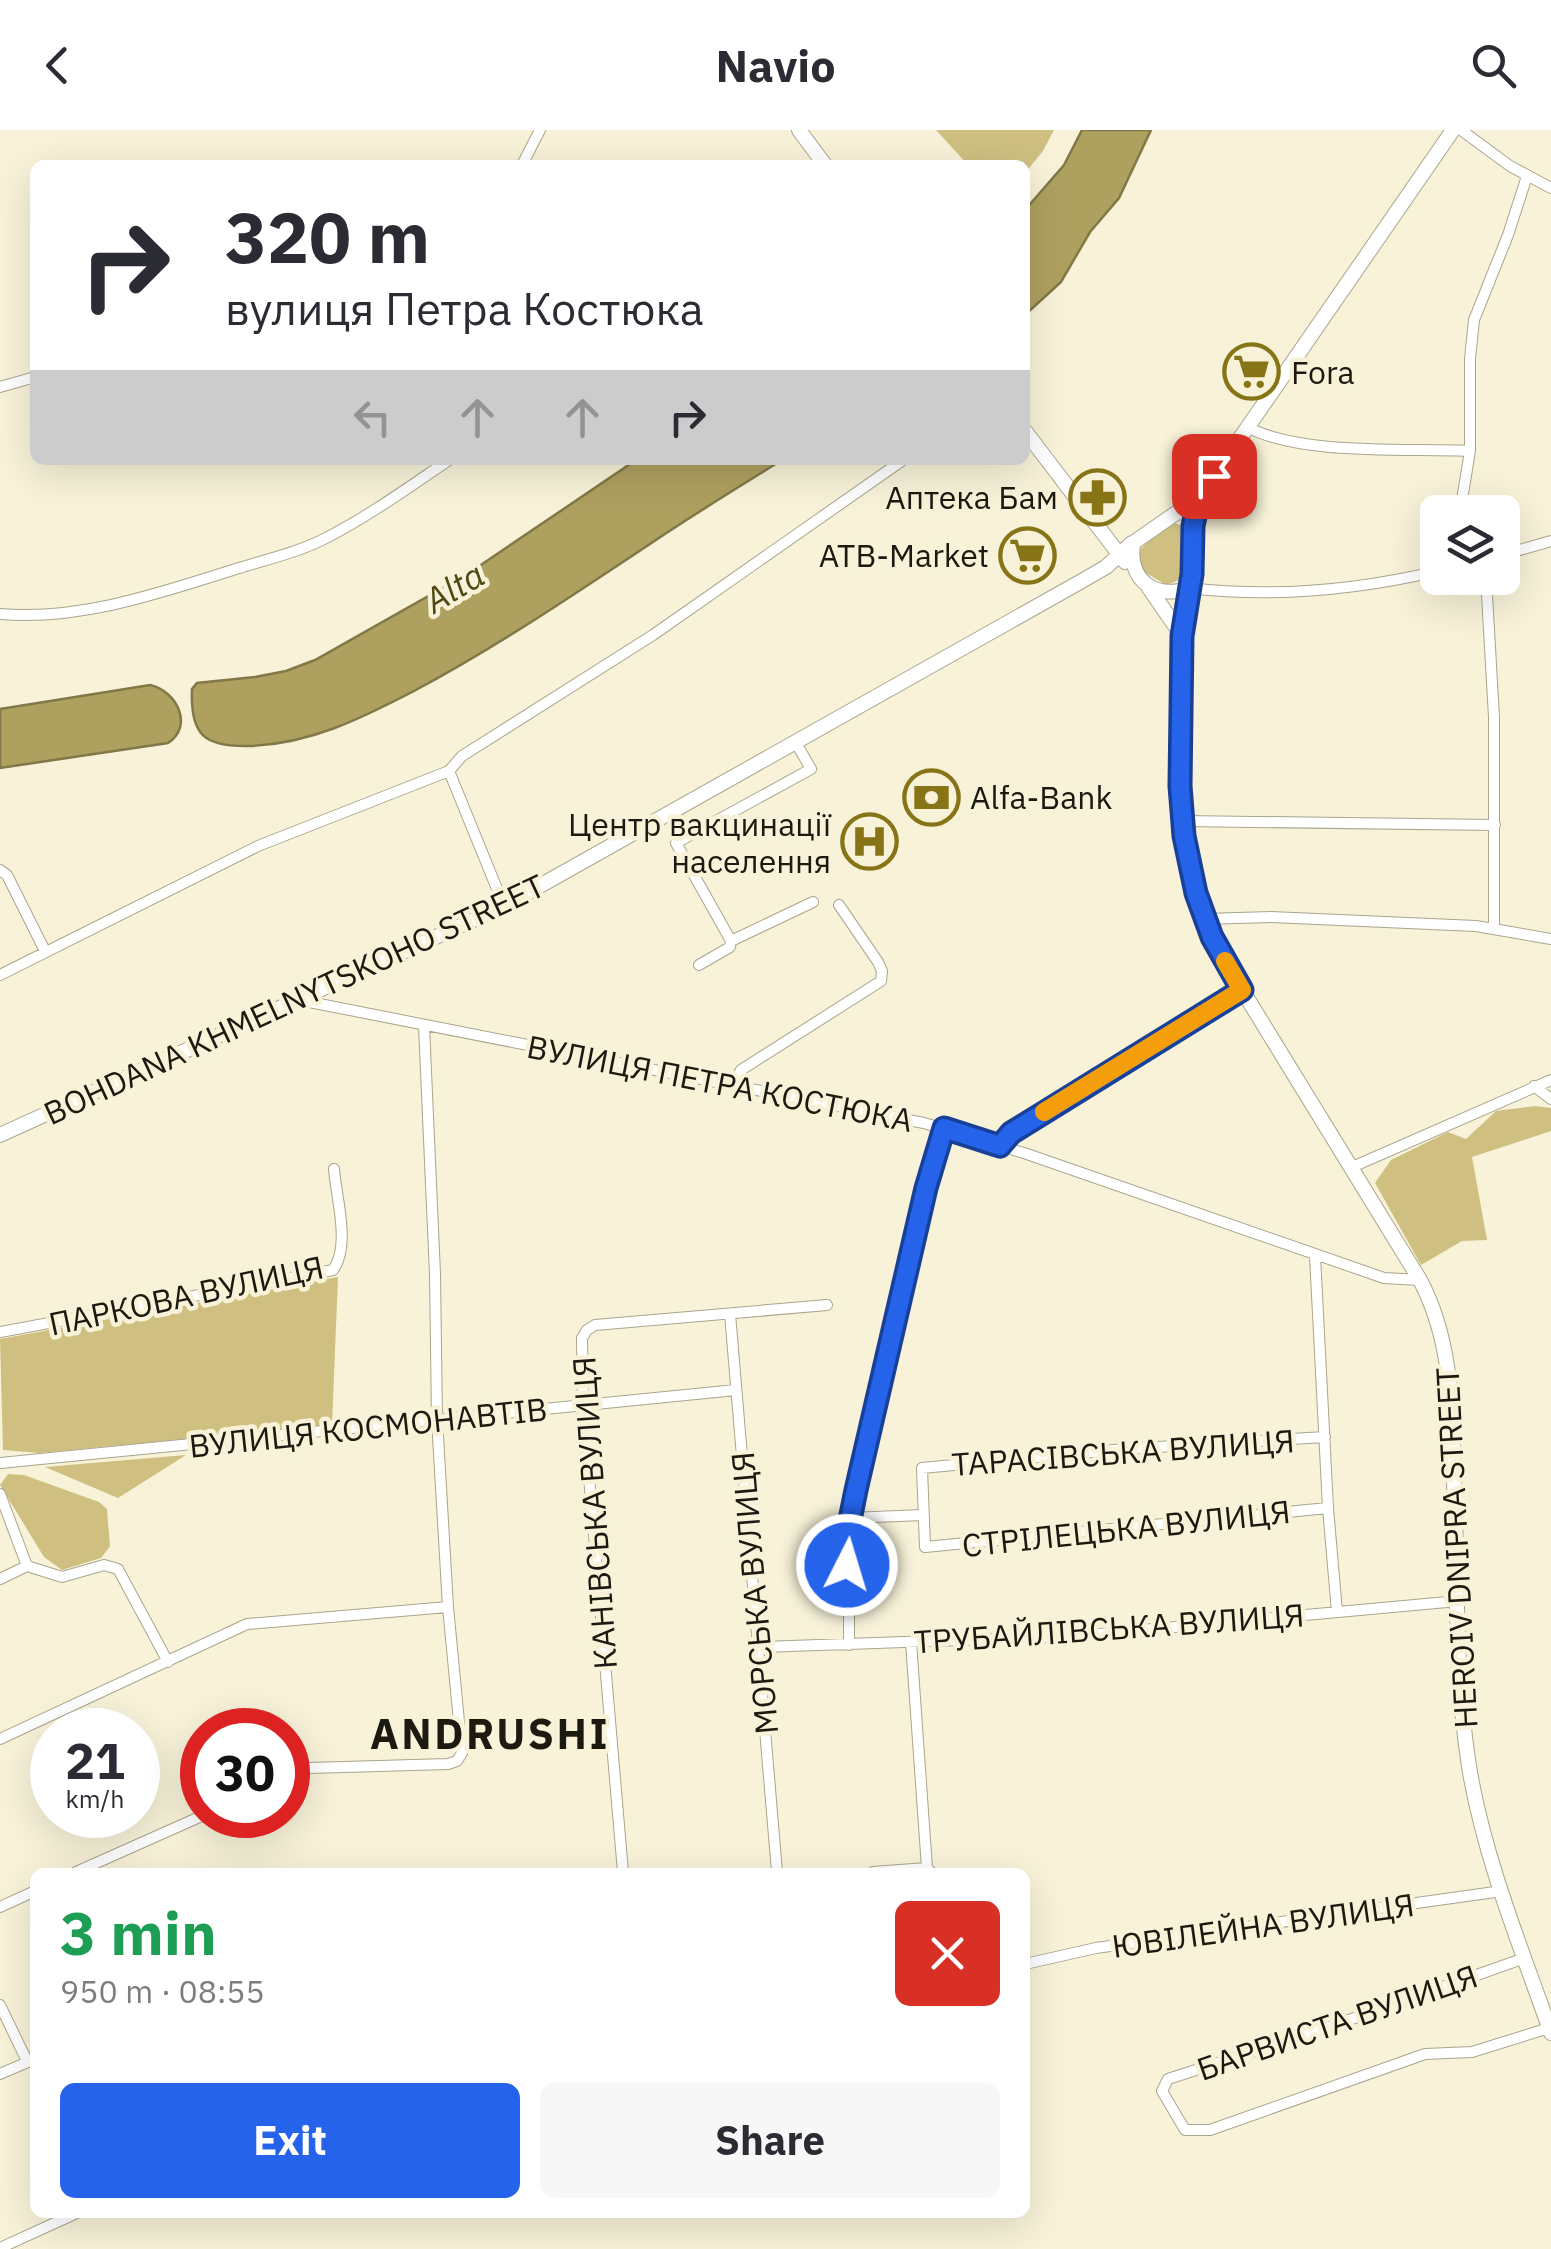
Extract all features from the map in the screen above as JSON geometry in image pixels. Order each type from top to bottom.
[{"type":"main road","points":[[799,130],[821,160]]},
{"type":"main road","points":[[1193,526],[1188,515],[1179,512],[1200,493],[1247,428],[1453,130]]},
{"type":"main road","points":[[1030,438],[1119,556],[1144,581]]},
{"type":"main road","points":[[1193,526],[1200,493]]},
{"type":"main road","name":"BOHDANA KHMELNYTSKOHO STREET","points":[[0,1135],[504,906],[1098,572],[1133,542],[1179,512]]},
{"type":"main road","name":"HEROIV DNIPRA STREET","points":[[1193,526],[1190,588],[1182,636],[1182,821],[1190,868],[1204,919],[1242,990],[1420,1280],[1441,1332],[1450,1384],[1461,1680],[1471,1779],[1502,1891],[1550,2031]]},
{"type":"main road","points":[[1105,537],[1133,542],[1132,558],[1182,636]]},
{"type":"main road","points":[[1105,537],[1106,556],[1098,572],[1121,571],[1162,593],[1190,588]]},
{"type":"street","points":[[525,160],[540,130]]},
{"type":"street","points":[[1461,130],[1551,188]]},
{"type":"street","points":[[1463,495],[1470,451],[1474,320],[1527,176]]},
{"type":"street","points":[[0,387],[30,379]]},
{"type":"street","points":[[1247,428],[1268,436],[1316,444],[1470,451]]},
{"type":"street","points":[[0,614],[42,615],[83,610],[198,581],[310,546],[441,465]]},
{"type":"street","points":[[0,975],[258,846],[449,771],[462,756],[653,635],[896,465]]},
{"type":"street","points":[[1520,550],[1551,541]]},
{"type":"street","points":[[1190,588],[1234,592],[1336,589],[1420,574]]},
{"type":"street","points":[[1487,595],[1494,718],[1494,928]]},
{"type":"street","points":[[699,965],[730,948],[731,941],[676,843],[811,770],[796,744]]},
{"type":"street","points":[[449,771],[504,906]]},
{"type":"street","points":[[1182,821],[1495,825]]},
{"type":"street","points":[[0,870],[7,875],[45,952]]},
{"type":"street","points":[[731,941],[814,902]]},
{"type":"street","points":[[732,1085],[741,1070],[882,982],[878,962],[839,905]]},
{"type":"street","points":[[1204,919],[1270,917],[1494,928],[1551,940]]},
{"type":"street","points":[[1000,1146],[1011,1133],[1242,990]]},
{"type":"street","name":"ВУЛИЦЯ ПЕТРА КОСТЮКА","points":[[298,1000],[944,1128],[1315,1256],[1384,1278],[1420,1280]]},
{"type":"street","points":[[310,1768],[448,1764],[457,1760],[463,1748],[448,1607],[424,1026]]},
{"type":"street","points":[[1350,1168],[1551,1080]]},
{"type":"street","points":[[1534,1086],[1551,1099]]},
{"type":"street","points":[[850,1646],[850,1518],[904,1280],[944,1128]]},
{"type":"street","name":"ПАРКОВА ВУЛИЦЯ","points":[[0,1332],[333,1270],[340,1240],[334,1168]]},
{"type":"street","points":[[1315,1256],[1337,1612]]},
{"type":"street","points":[[730,1314],[827,1305]]},
{"type":"street","name":"КАНІВСЬКА ВУЛИЦЯ","points":[[623,1868],[583,1407],[584,1333],[595,1325],[730,1314]]},
{"type":"street","name":"МОРСЬКА ВУЛИЦЯ","points":[[730,1314],[777,1868]]},
{"type":"street","name":"ВУЛИЦЯ КОСМОНАВТІВ","points":[[0,1463],[736,1390]]},
{"type":"street","name":"ТАРАСІВСЬКА ВУЛИЦЯ","points":[[923,1515],[922,1468],[1324,1437]]},
{"type":"street","points":[[0,1494],[27,1566]]},
{"type":"street","name":"СТРІЛЕЦЬКА ВУЛИЦЯ","points":[[923,1515],[925,1547],[1328,1508]]},
{"type":"street","points":[[850,1518],[923,1515]]},
{"type":"street","points":[[0,1578],[27,1566],[62,1576],[104,1565],[118,1569],[168,1662]]},
{"type":"street","name":"ТРУБАЙЛІВСЬКА ВУЛИЦЯ","points":[[758,1647],[1077,1636],[1458,1601]]},
{"type":"street","points":[[0,1739],[246,1624],[448,1607]]},
{"type":"street","points":[[910,1642],[929,1868]]},
{"type":"street","points":[[85,1868],[180,1826]]},
{"type":"street","name":"ЮВІЛЕЙНА ВУЛИЦЯ","points":[[1030,1963],[1096,1948],[1502,1891]]},
{"type":"street","points":[[0,1907],[30,1893]]},
{"type":"street","name":"БАРВИСТА ВУЛИЦЯ","points":[[1525,1958],[1168,2078],[1162,2092],[1185,2130],[1210,2130],[1424,2054],[1472,2052],[1550,2031]]},
{"type":"street","points":[[0,2005],[30,2058]]},
{"type":"street","points":[[0,2074],[30,2060]]},
{"type":"street","points":[[0,2248],[66,2218]]},
{"type":"shaded area","points":[[936,130],[1054,130],[1030,167],[1030,160],[963,160]]},
{"type":"shaded area","points":[[1166,526],[1183,526],[1185,532],[1186,562],[1177,581],[1166,585],[1143,571],[1138,551]]},
{"type":"shaded area","points":[[1551,1108],[1551,1131],[1472,1157],[1487,1240],[1462,1241],[1421,1265],[1375,1183],[1391,1160],[1448,1132],[1466,1139],[1496,1111]]},
{"type":"shaded area","points":[[338,1277],[332,1425],[39,1453],[3,1450],[0,1339]]},
{"type":"shaded area","points":[[186,1455],[118,1498],[45,1467]]},
{"type":"shaded area","points":[[8,1474],[24,1475],[99,1502],[107,1509],[110,1546],[101,1558],[62,1570],[44,1557],[0,1485]]},
{"type":"water","points":[[1082,130],[1151,130],[1119,198],[1090,232],[1061,282],[1030,310],[1030,204],[1064,165]]},
{"type":"water","name":"Alta","points":[[629,465],[774,465],[503,640],[374,711],[314,735],[271,744],[221,744],[211,741],[197,728],[192,689],[197,683],[286,671],[315,660],[469,573]]},
{"type":"water","points":[[150,685],[168,694],[179,710],[180,728],[168,743],[0,768],[0,709]]},
{"type":"slow traffic","points":[[1044,1112],[1242,990],[1225,961]]},
{"type":"place","name":"Fora","points":[[1252,372]]},
{"type":"place","name":"Аптека Бам","points":[[1097,497]]},
{"type":"place","name":"ATB-Market","points":[[1028,555]]},
{"type":"place","name":"Alfa-Bank","points":[[931,797]]},
{"type":"place","name":"Центр вакцинації населення","points":[[870,842]]},
{"type":"district","name":"ANDRUSHI","points":[[490,1733]]},
{"type":"route","points":[[847,1565],[848,1530],[856,1490],[926,1188],[944,1128],[1000,1146],[1011,1133],[1242,990],[1212,937],[1196,893],[1184,836],[1180,786],[1182,636],[1192,574],[1193,526],[1200,493],[1214,476]]}]
